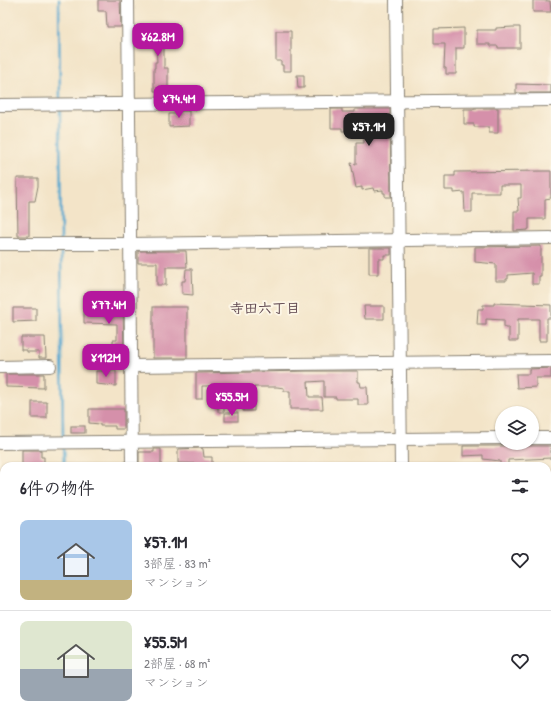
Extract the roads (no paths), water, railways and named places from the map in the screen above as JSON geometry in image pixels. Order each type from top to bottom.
[{"type":"street","points":[[128,0],[132,462]]},
{"type":"street","points":[[396,0],[401,462]]},
{"type":"street","points":[[0,105],[551,100]]},
{"type":"street","points":[[0,244],[130,244],[551,238]]},
{"type":"street","points":[[130,366],[551,361]]},
{"type":"street","points":[[0,366],[50,366]]},
{"type":"street","points":[[0,443],[495,438]]},
{"type":"street","points":[[539,438],[551,438]]},
{"type":"waterway","points":[[59,0],[60,101]]},
{"type":"waterway","points":[[60,108],[61,241]]},
{"type":"waterway","points":[[61,248],[63,439]]},
{"type":"waterway","points":[[63,446],[64,462]]},
{"type":"district","name":"寺田六丁目","points":[[265,307]]}]
